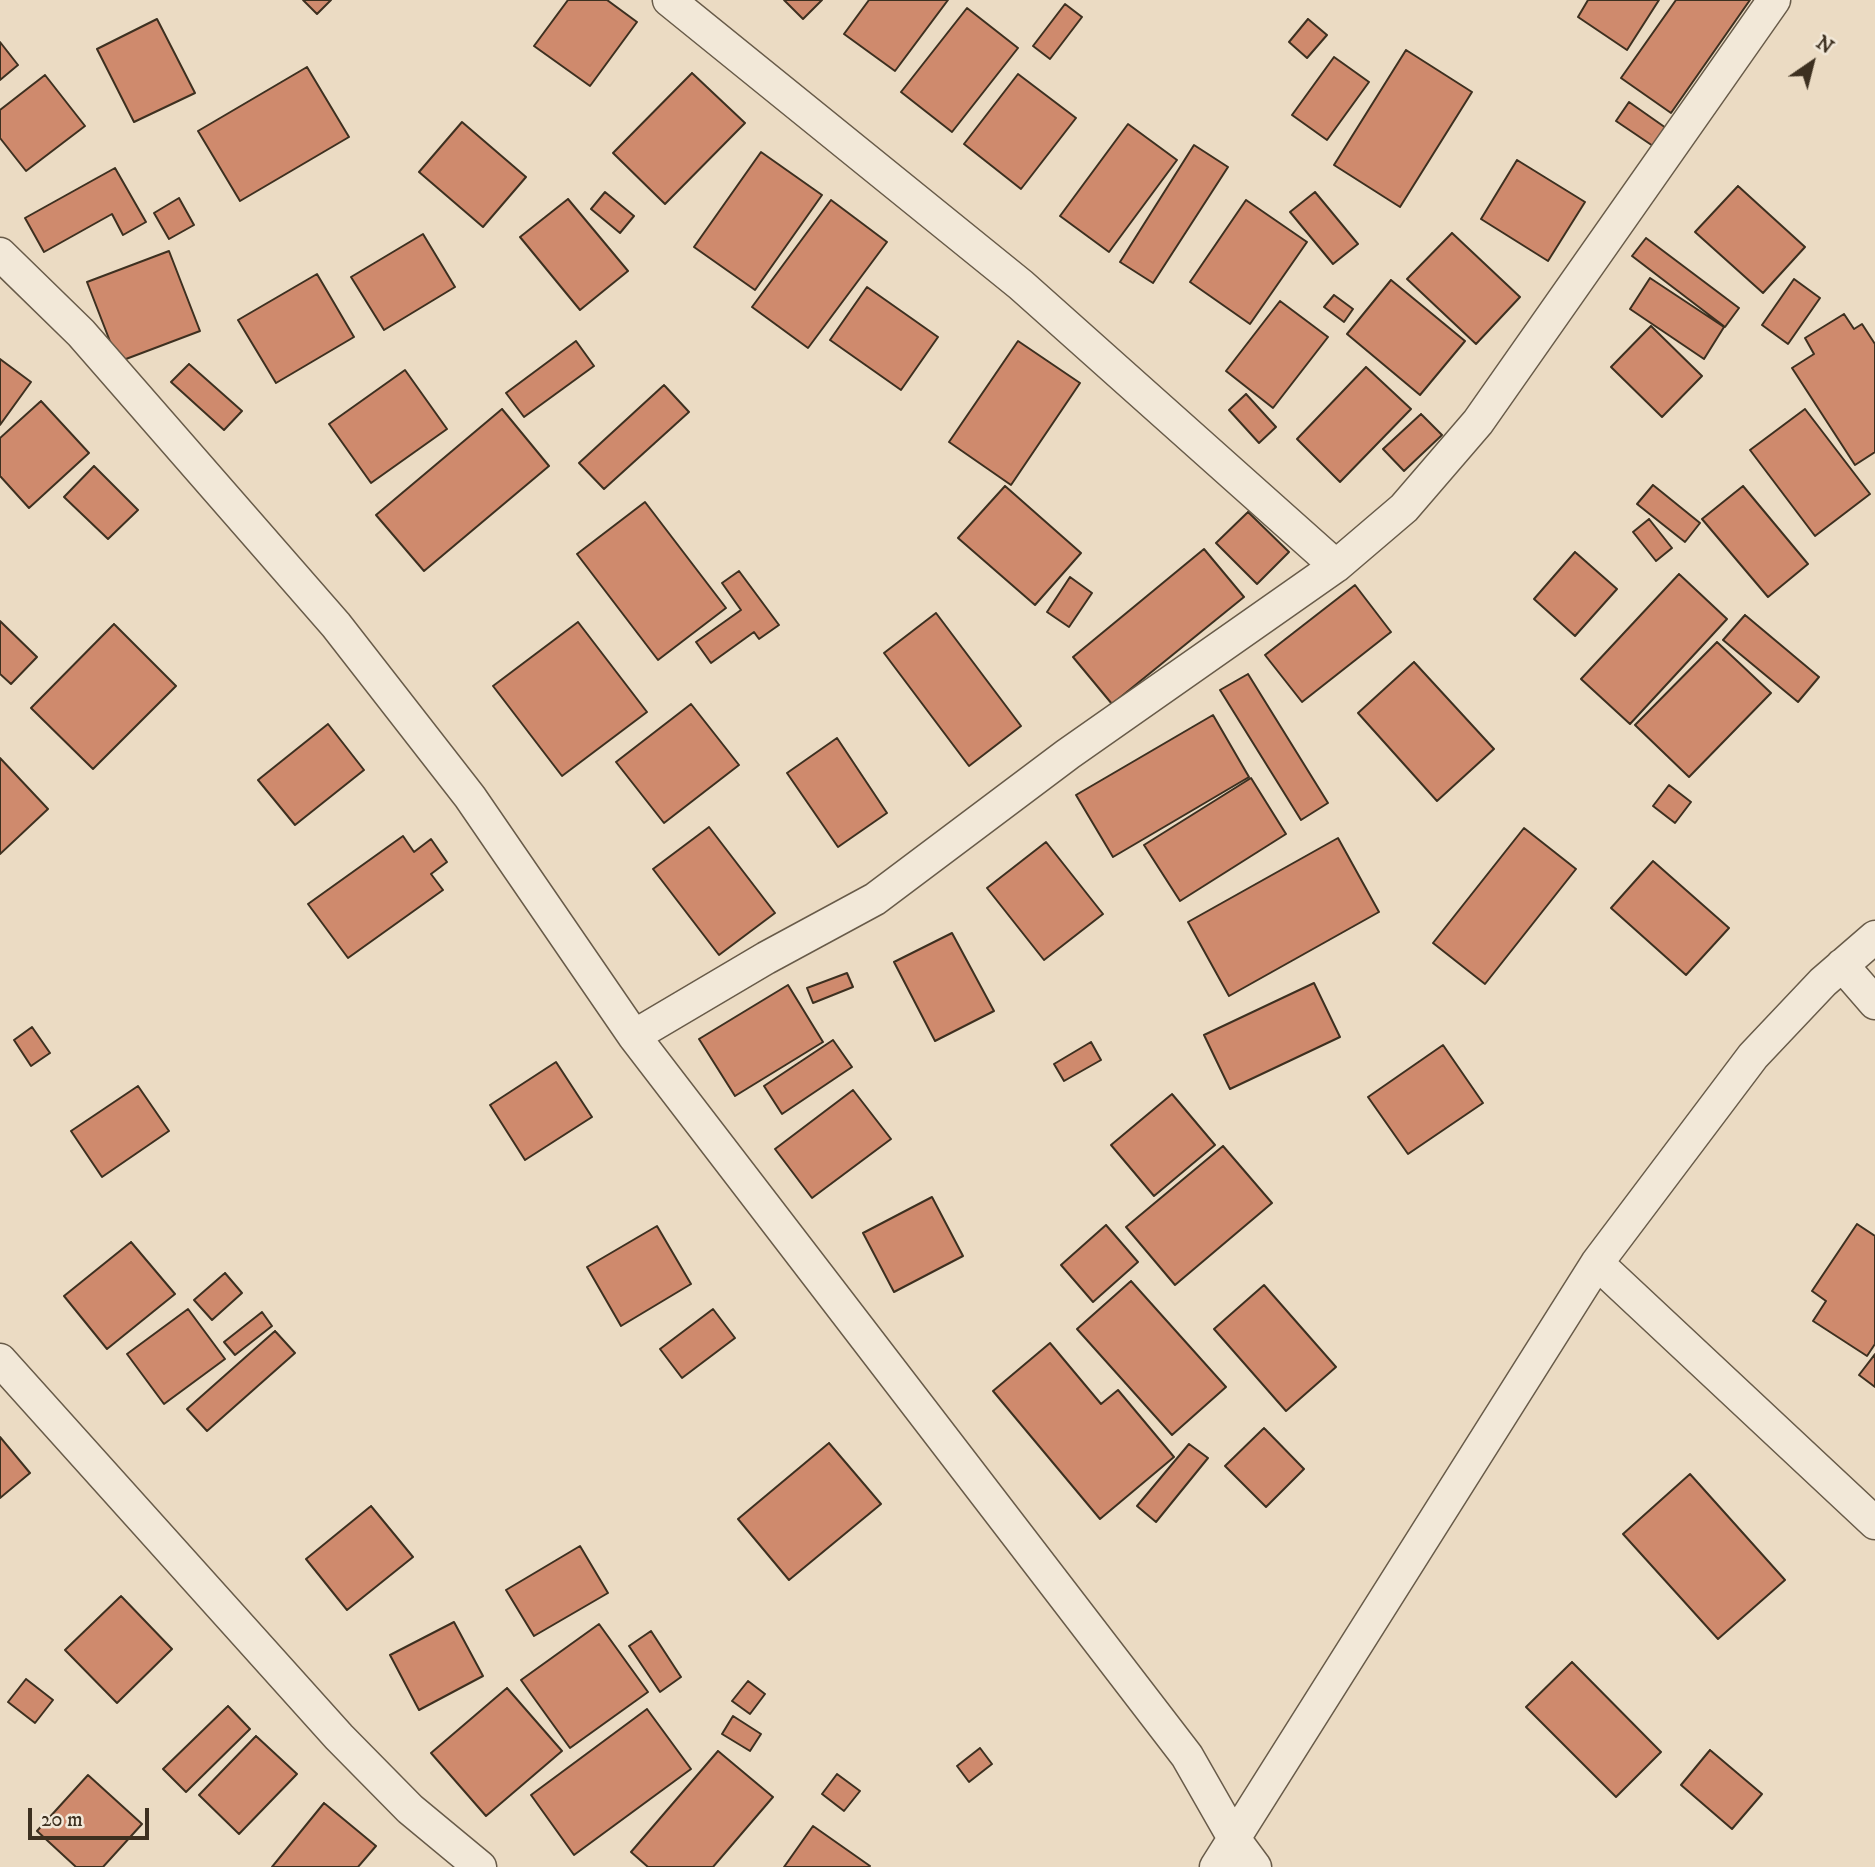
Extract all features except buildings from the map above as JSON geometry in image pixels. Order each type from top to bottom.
[{"type":"street","points":[[669,0],[1021,285],[1336,566]]},
{"type":"street","points":[[634,1035],[766,958],[875,899],[1068,754],[1336,566],[1404,508],[1478,422],[1774,0]]},
{"type":"street","points":[[0,254],[81,334],[336,625],[470,797],[634,1035],[1187,1756],[1235,1840],[1255,1867]]},
{"type":"street","points":[[1216,1867],[1597,1263],[1753,1056],[1823,982],[1875,937]]},
{"type":"street","points":[[1842,965],[1875,1003]]},
{"type":"street","points":[[1597,1263],[1875,1523]]},
{"type":"street","points":[[0,1360],[339,1737],[410,1809],[480,1867]]}]
